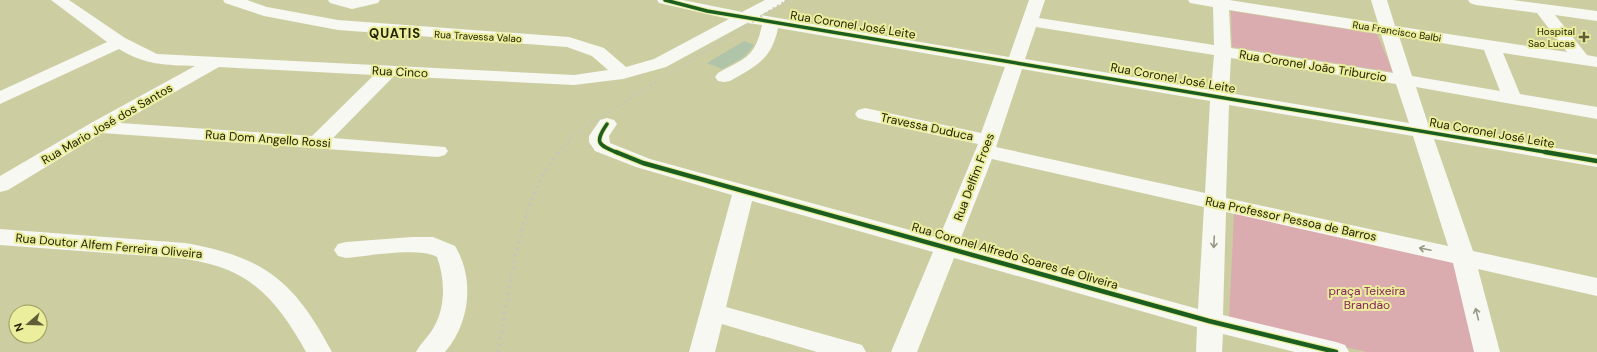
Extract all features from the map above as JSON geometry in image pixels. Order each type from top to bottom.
[{"type":"street","name":"Rua Cinco","points":[[59,0],[120,42],[144,56],[154,59],[214,64],[574,80],[623,74],[645,69],[672,58],[777,0]]},
{"type":"street","name":"Rua Travessa Valao","points":[[231,0],[264,12],[338,25],[569,42],[598,52],[623,74]]},
{"type":"street","points":[[336,0],[352,4],[372,0]]},
{"type":"street","name":"Rua Coronel José Leite","points":[[665,0],[707,11],[1220,96],[1597,161]]},
{"type":"street","name":"Rua Delfim Froes","points":[[904,352],[986,146],[1037,0]]},
{"type":"street","name":"Rua Francisco Balbi","points":[[1196,0],[1221,2],[1388,30],[1589,60]]},
{"type":"street","points":[[1379,0],[1463,257],[1487,352]]},
{"type":"street","points":[[1476,0],[1597,16]]},
{"type":"street","points":[[1209,352],[1209,321],[1223,52],[1221,2]]},
{"type":"street","points":[[1542,9],[1589,60]]},
{"type":"street","points":[[724,77],[752,61],[760,54],[765,46],[771,21]]},
{"type":"street","name":"Rua Coronel João Triburcio","points":[[1029,21],[1404,80],[1597,113]]},
{"type":"street","points":[[4,94],[120,42]]},
{"type":"street","points":[[1491,45],[1512,98]]},
{"type":"street","name":"Rua Mario José dos Santos","points":[[0,185],[98,127],[214,64]]},
{"type":"street","points":[[317,142],[389,72]]},
{"type":"street","name":"Travessa Duduca","points":[[865,114],[986,146]]},
{"type":"street","name":"Rua Coronel Alfredo Soares de Oliveira","points":[[607,124],[599,136],[599,142],[602,147],[643,163],[1209,321],[1336,352]]},
{"type":"street","name":"Rua Dom Angello Rossi","points":[[98,127],[438,150]]},
{"type":"street","name":"Rua Professor Pessoa de Barros","points":[[986,146],[1216,203],[1597,286]]},
{"type":"street","points":[[702,352],[711,312],[744,191]]},
{"type":"street","name":"Rua Doutor Alfem Ferreira Oliveira","points":[[0,237],[185,251],[212,255],[233,262],[253,271],[276,289],[294,311],[319,352]]},
{"type":"street","points":[[346,250],[412,245],[434,245],[447,252],[454,266],[456,298],[451,321],[440,342],[429,352]]},
{"type":"street","points":[[711,312],[853,352]]},
{"type":"green space","points":[[1231,11],[1377,34],[1393,72],[1232,47]]},
{"type":"green space","name":"praça Teixeira Brandão","points":[[1234,213],[1455,262],[1476,352],[1367,352],[1229,321]]},
{"type":"building","points":[[744,41],[754,45],[746,55],[739,60],[722,69],[707,63]]},
{"type":"railway","points":[[558,153],[577,132],[787,0]]},
{"type":"railway","points":[[498,352],[512,275],[525,220],[534,194],[545,171],[559,152]]},
{"type":"cycle path","points":[[665,0],[707,11],[1597,161]]},
{"type":"cycle path","points":[[607,124],[599,136],[599,142],[602,147],[643,163],[1209,321],[1336,352]]},
{"type":"place","name":"Hospital Sao Lucas","points":[[1584,37]]},
{"type":"district","name":"QUATIS","points":[[395,33]]}]
